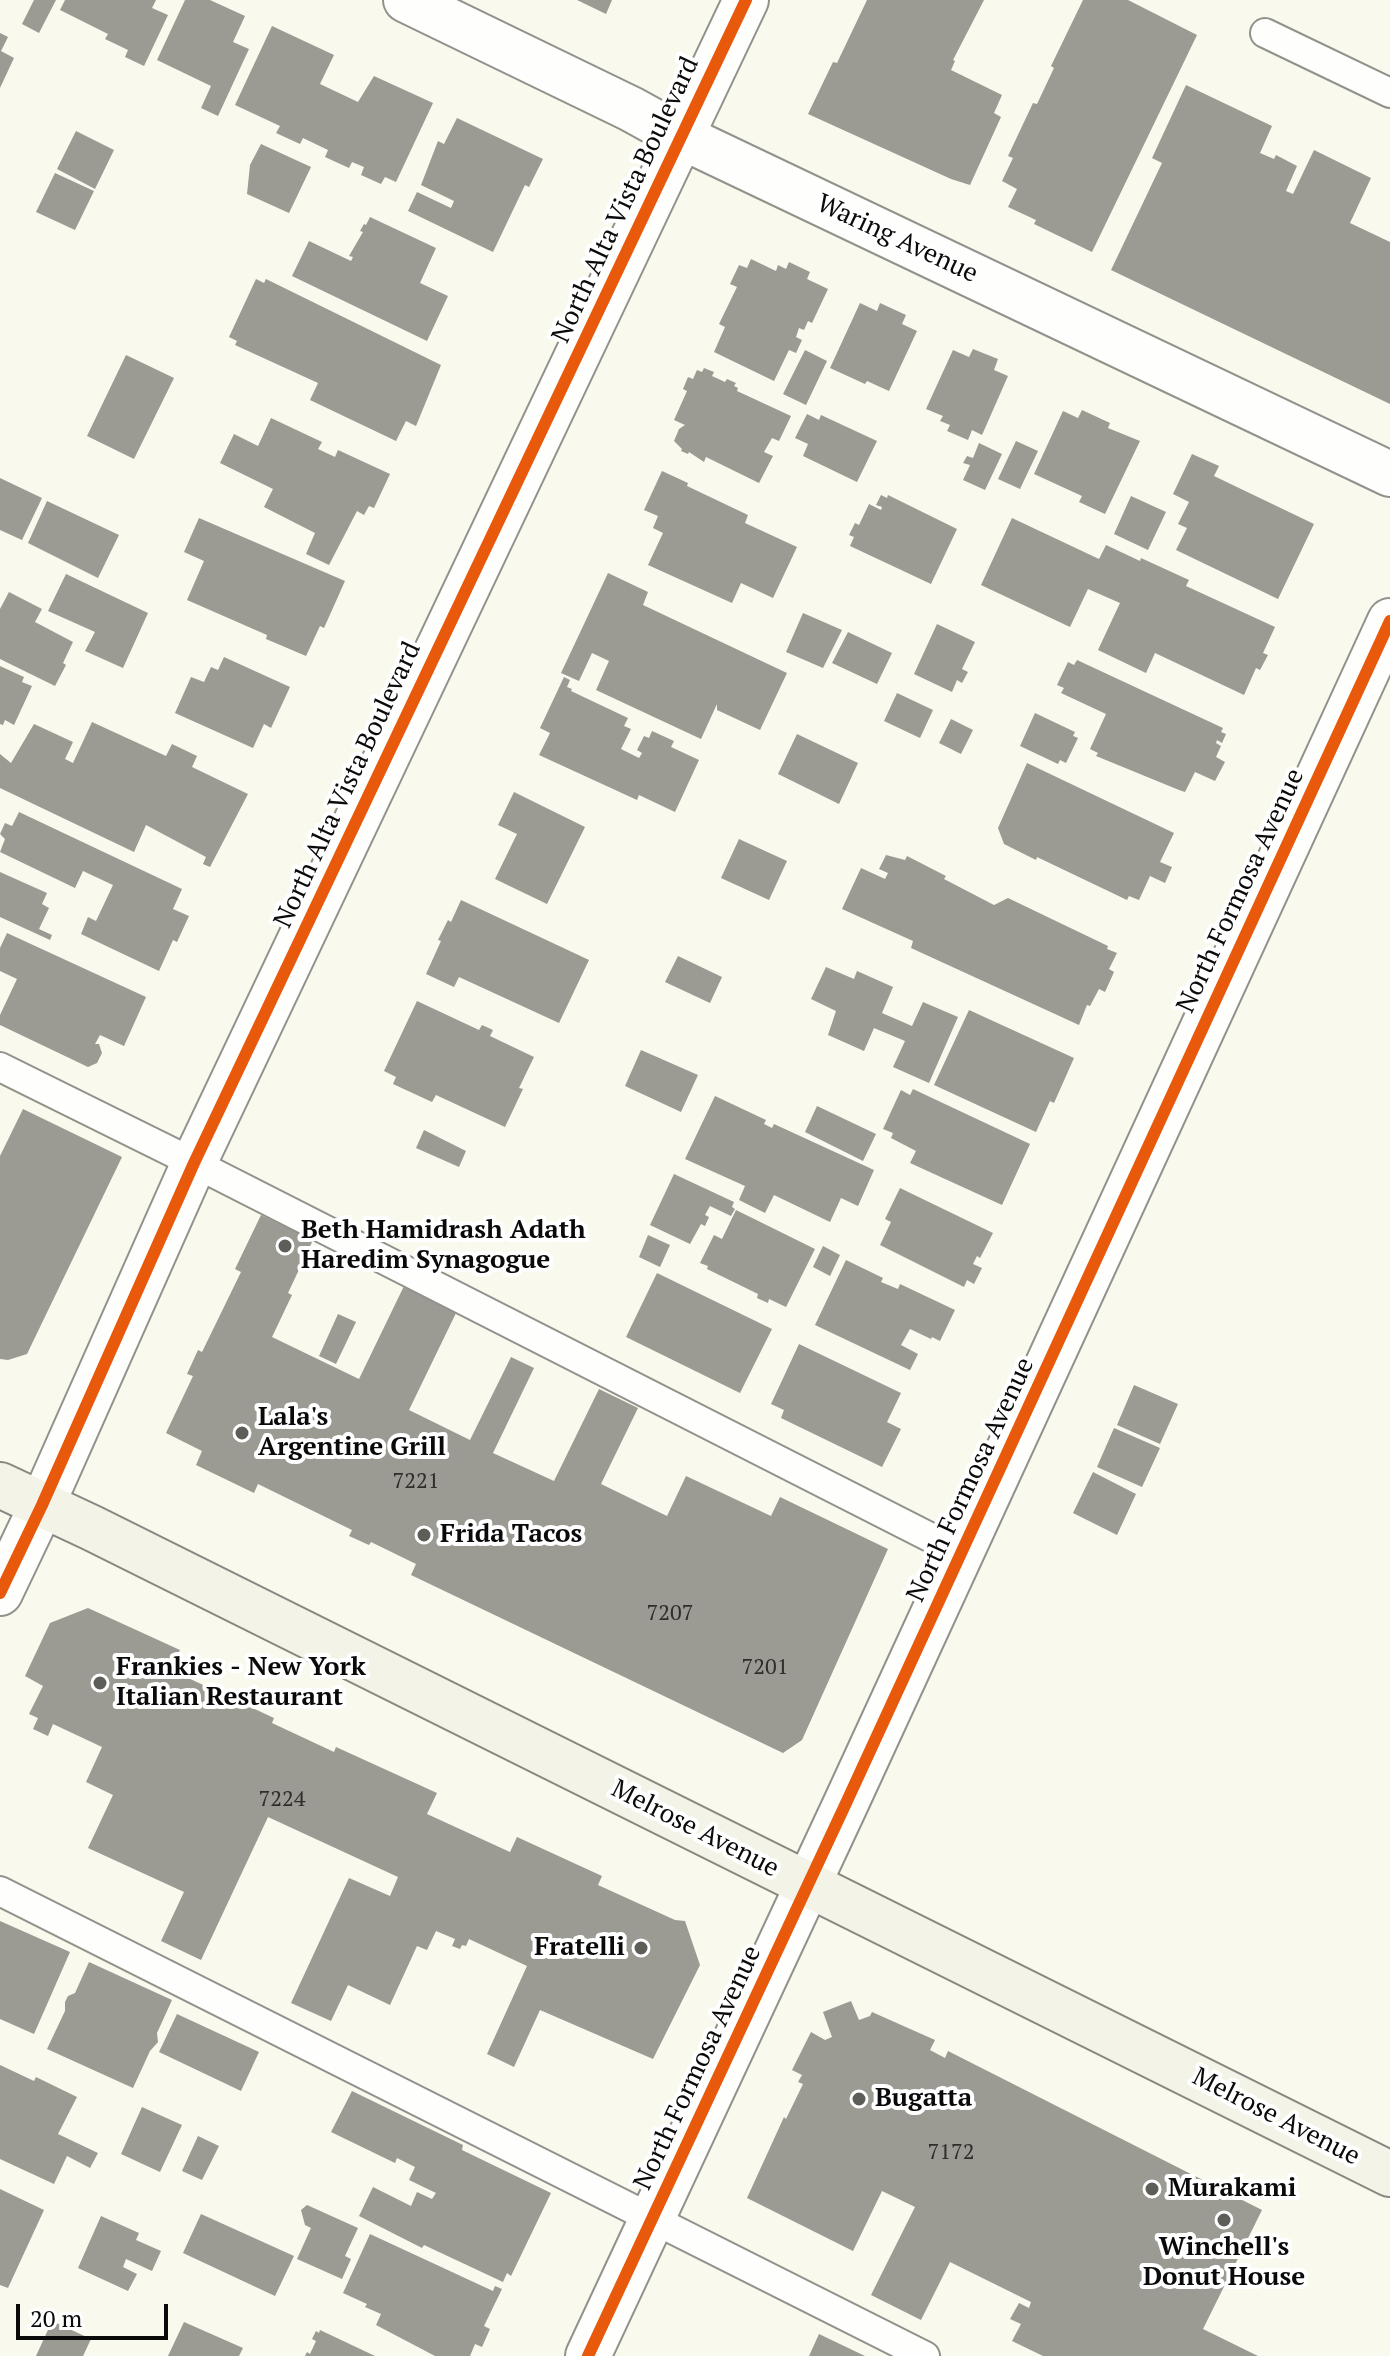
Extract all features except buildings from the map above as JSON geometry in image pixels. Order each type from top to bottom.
[{"type":"main road","name":"Melrose Avenue","points":[[0,1485],[1390,2174]]},
{"type":"street","name":"Waring Avenue","points":[[406,0],[680,136],[1390,474]]},
{"type":"street","name":"North Alta Vista Boulevard","points":[[0,1593],[194,1163],[746,0]]},
{"type":"street","name":"North Formosa Avenue","points":[[588,2356],[1390,621]]},
{"type":"lane","points":[[1265,33],[1390,93]]},
{"type":"lane","points":[[0,1067],[961,1553]]},
{"type":"lane","points":[[0,1891],[925,2356]]},
{"type":"cycle path","points":[[0,1593],[194,1163],[746,0]]},
{"type":"cycle path","points":[[588,2356],[1390,621]]},
{"type":"place","name":"Beth Hamidrash Adath Haredim Synagogue","points":[[285,1246]]},
{"type":"place","name":"Lala's Argentine Grill","points":[[242,1433]]},
{"type":"place","name":"Frida Tacos","points":[[424,1535]]},
{"type":"place","name":"Frankies - New York Italian Restaurant","points":[[100,1683]]},
{"type":"place","name":"Fratelli","points":[[641,1948]]},
{"type":"place","name":"Bugatta","points":[[859,2099]]},
{"type":"place","name":"Murakami","points":[[1152,2189]]},
{"type":"place","name":"Winchell's Donut House","points":[[1224,2220]]}]
